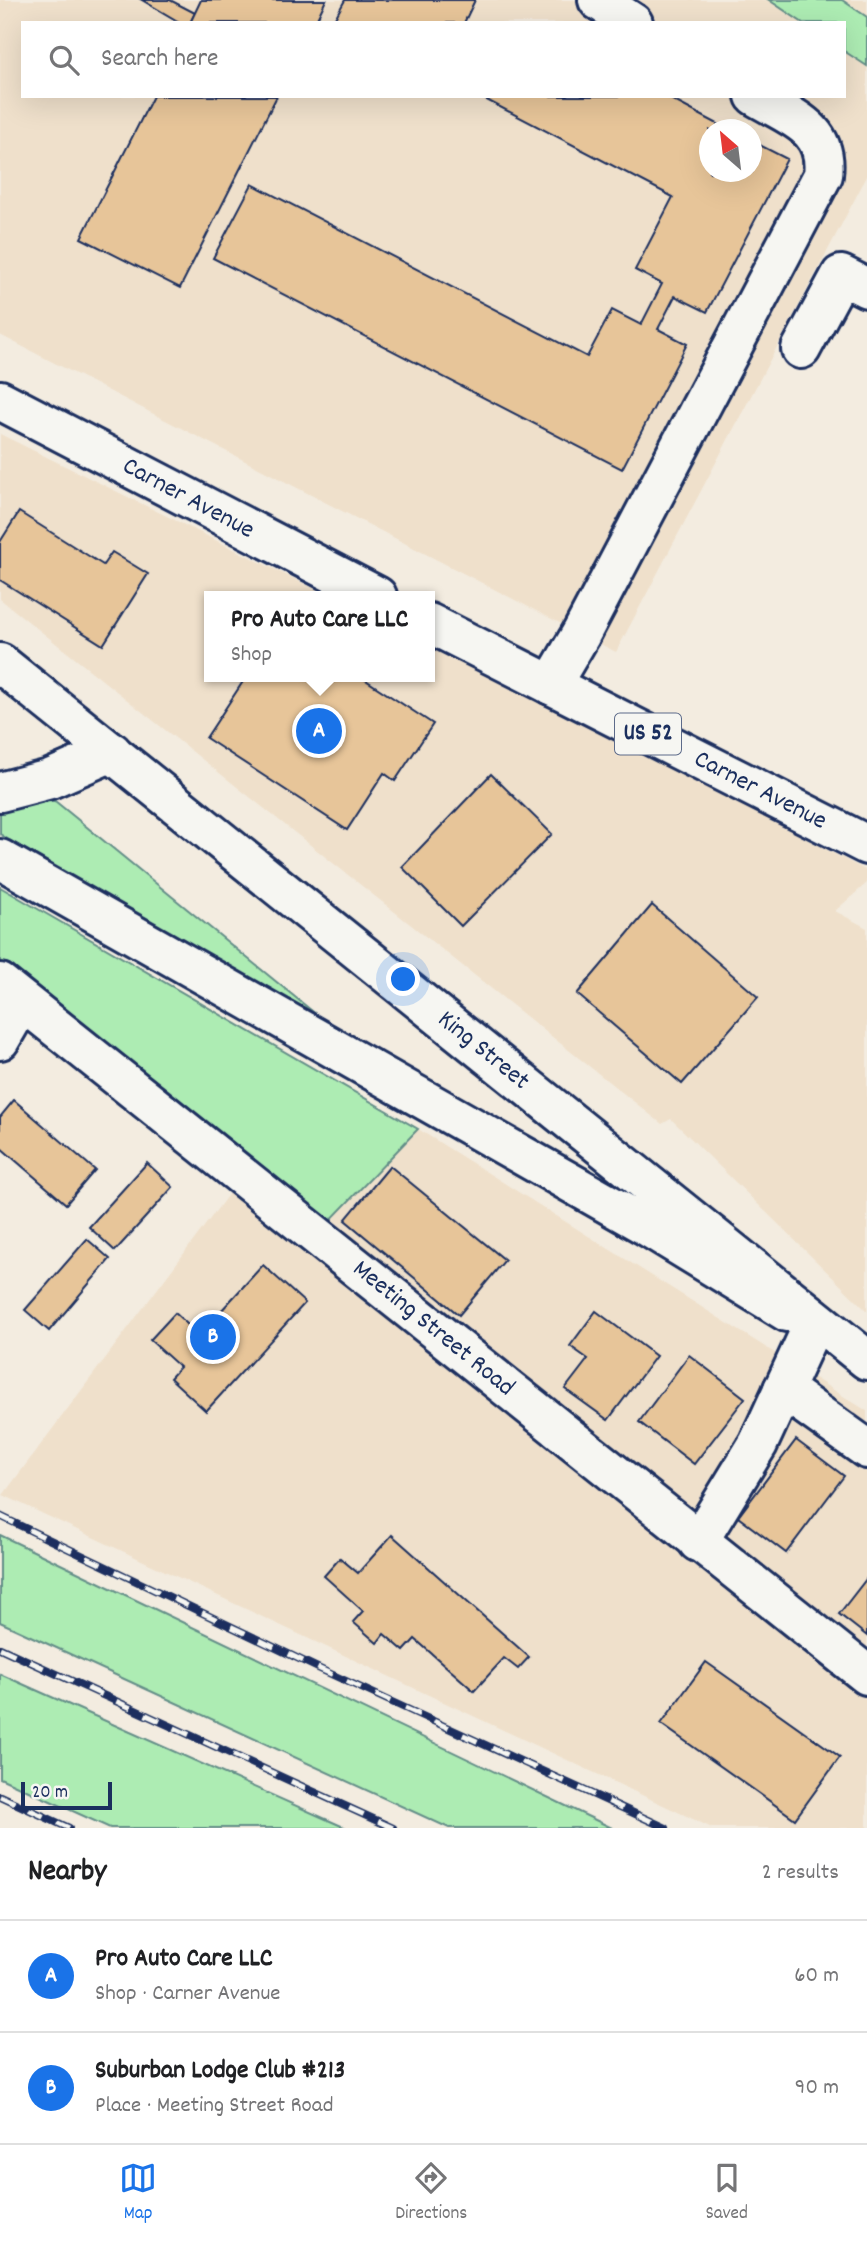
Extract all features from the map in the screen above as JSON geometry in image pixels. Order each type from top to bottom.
[{"type":"street","points":[[598,0],[630,21]]},
{"type":"street","points":[[551,685],[587,622],[823,175],[825,160],[820,142],[809,129],[758,98]]},
{"type":"street","points":[[801,349],[841,275],[867,288]]},
{"type":"street","name":"Carner Avenue","points":[[0,400],[367,591]]},
{"type":"street","name":"Carner Avenue","points":[[435,626],[867,845]]},
{"type":"street","name":"King Street","points":[[0,663],[867,1361]]},
{"type":"street","points":[[0,792],[50,779],[112,752]]},
{"type":"street","points":[[0,859],[645,1224],[867,1361]]},
{"type":"street","points":[[0,1040],[11,992]]},
{"type":"street","name":"Meeting Street Road","points":[[11,992],[867,1675]]},
{"type":"street","points":[[698,1542],[758,1444],[812,1327]]},
{"type":"street","points":[[783,1389],[867,1449]]},
{"type":"shaded area","points":[[0,0],[867,0],[867,176],[616,652],[0,335]]},
{"type":"shaded area","points":[[0,434],[319,591],[204,591],[204,682],[435,682],[435,649],[583,721],[867,871],[867,883],[835,911],[867,928],[867,1311],[671,1119],[662,1124],[0,599]]},
{"type":"shaded area","points":[[418,1129],[867,1411],[867,1828],[712,1828],[3,1495],[242,1176],[316,1235]]},
{"type":"green space","points":[[769,0],[842,0],[867,17],[867,66],[846,52],[846,21],[800,21]]},
{"type":"green space","points":[[55,801],[339,1033],[77,885],[0,834],[0,803]]},
{"type":"green space","points":[[0,887],[418,1129],[323,1228],[206,1135],[0,962]]},
{"type":"green space","points":[[0,1535],[612,1828],[449,1828],[0,1622]]},
{"type":"green space","points":[[0,1674],[346,1828],[110,1828],[0,1778]]},
{"type":"building","points":[[142,0],[170,0],[195,13],[191,21],[178,21]]},
{"type":"building","points":[[201,0],[326,0],[316,21],[191,21]]},
{"type":"building","points":[[345,0],[475,0],[465,21],[334,20]]},
{"type":"building","points":[[152,98],[276,98],[180,288],[81,238]]},
{"type":"building","points":[[483,98],[669,98],[708,119],[699,119],[699,182],[762,182],[762,146],[787,159],[707,312],[675,296],[658,329],[687,344],[622,469],[213,258],[252,184],[587,357],[612,310],[641,325],[662,284],[635,270],[673,197]]},
{"type":"building","points":[[19,512],[103,565],[112,552],[148,574],[103,645],[0,580],[0,542]]},
{"type":"building","points":[[243,682],[369,682],[433,724],[395,781],[384,773],[347,830],[206,738]]},
{"type":"building","points":[[491,774],[552,834],[461,926],[402,867]]},
{"type":"building","points":[[652,905],[758,997],[682,1084],[577,994]]},
{"type":"building","points":[[14,1100],[95,1170],[66,1204],[0,1147],[0,1117]]},
{"type":"building","points":[[147,1163],[173,1187],[115,1251],[89,1227]]},
{"type":"building","points":[[390,1166],[505,1260],[459,1315],[345,1220]]},
{"type":"building","points":[[87,1239],[110,1259],[49,1331],[25,1310]]},
{"type":"building","points":[[263,1265],[305,1303],[206,1411],[170,1378],[180,1367],[150,1340],[175,1313],[199,1335]]},
{"type":"building","points":[[596,1311],[656,1356],[608,1420],[565,1389],[588,1359],[570,1346]]},
{"type":"building","points":[[689,1355],[745,1398],[694,1464],[639,1422]]},
{"type":"building","points":[[796,1440],[844,1476],[786,1553],[738,1517]]},
{"type":"building","points":[[392,1535],[529,1657],[518,1669],[504,1658],[474,1691],[415,1639],[404,1651],[384,1634],[377,1643],[353,1622],[363,1611],[324,1576],[340,1558],[358,1573]]},
{"type":"building","points":[[867,1578],[867,1636],[839,1614]]},
{"type":"building","points":[[706,1662],[840,1757],[795,1819],[661,1724]]},
{"type":"railway","points":[[0,1516],[320,1669],[666,1828]]},
{"type":"railway","points":[[0,1648],[393,1828]]},
{"type":"railway","points":[[0,1796],[69,1828]]},
{"type":"place","name":"Pro Auto Care LLC","points":[[319,731]]},
{"type":"place","name":"Suburban Lodge Club #213","points":[[213,1337]]}]
